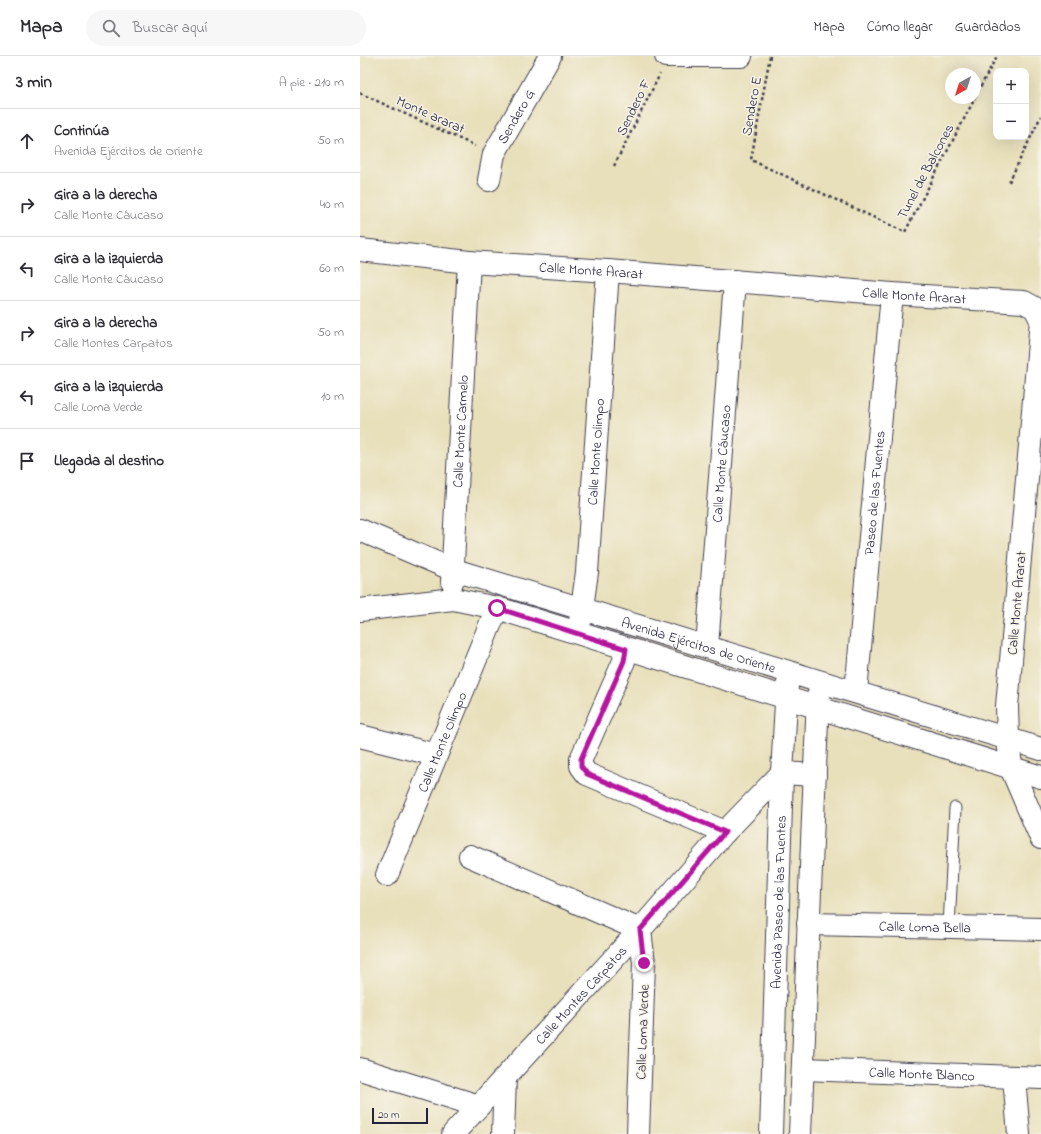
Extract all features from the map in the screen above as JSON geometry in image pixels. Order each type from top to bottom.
[{"type":"street","name":"Sendero G","points":[[489,180],[494,154],[550,56]]},
{"type":"street","points":[[668,56],[741,56]]},
{"type":"street","name":"Calle Monte Ararat","points":[[360,250],[469,262],[608,270],[892,294],[1024,302],[1036,308],[1041,320],[1007,706],[1011,768],[1041,838]]},
{"type":"street","name":"Calle Monte Carmelo","points":[[453,599],[451,569],[456,535],[469,262]]},
{"type":"street","name":"Calle Monte Olimpo","points":[[577,633],[583,608],[588,564],[608,270]]},
{"type":"street","name":"Calle Monte Cáucaso","points":[[707,647],[735,281]]},
{"type":"street","name":"Paseo de las Fuentes","points":[[856,692],[892,294]]},
{"type":"street","name":"Avenida Ejércitos de Oriente","points":[[360,530],[451,569],[583,608],[1041,750]]},
{"type":"street","name":"Avenida Ejércitos de Oriente","points":[[360,610],[453,599],[497,608],[786,700],[1041,778]]},
{"type":"street","name":"Calle Monte Olimpo","points":[[387,875],[497,608]]},
{"type":"street","points":[[626,649],[624,661],[581,759],[581,766],[587,774],[725,832]]},
{"type":"street","name":"Avenida Paseo de las Fuentes","points":[[771,1134],[782,773],[788,671]]},
{"type":"street","points":[[800,1134],[819,681]]},
{"type":"street","points":[[360,736],[436,755]]},
{"type":"street","points":[[782,773],[815,774]]},
{"type":"street","name":"Calle Montes Carpatos","points":[[454,1134],[640,930],[725,832],[782,773]]},
{"type":"street","points":[[470,856],[640,930]]},
{"type":"street","name":"Calle Loma Bella","points":[[808,924],[1041,929]]},
{"type":"street","name":"Calle Loma Verde","points":[[638,1134],[644,963],[640,930]]},
{"type":"street","points":[[360,1069],[479,1106]]},
{"type":"street","name":"Calle Monte Blanco","points":[[803,1069],[1041,1078]]},
{"type":"street","points":[[503,1134],[505,1078]]},
{"type":"street","points":[[1014,1078],[1019,1134]]},
{"type":"lane","points":[[948,927],[955,808]]},
{"type":"path","name":"Sendero F","points":[[614,166],[668,56]]},
{"type":"path","name":"Sendero E","points":[[770,56],[751,160],[904,232]]},
{"type":"path","name":"Tunel de Balcones","points":[[981,86],[996,56]]},
{"type":"path","name":"Monte ararat","points":[[360,93],[494,154]]},
{"type":"path","name":"Tunel de Balcones","points":[[904,232],[972,104]]},
{"type":"path","points":[[1010,182],[1041,116]]},
{"type":"path","points":[[1036,125],[1041,128]]},
{"type":"route","points":[[497,608],[626,649],[624,661],[581,759],[581,766],[587,774],[700,823],[725,832],[640,930],[644,963]]}]
